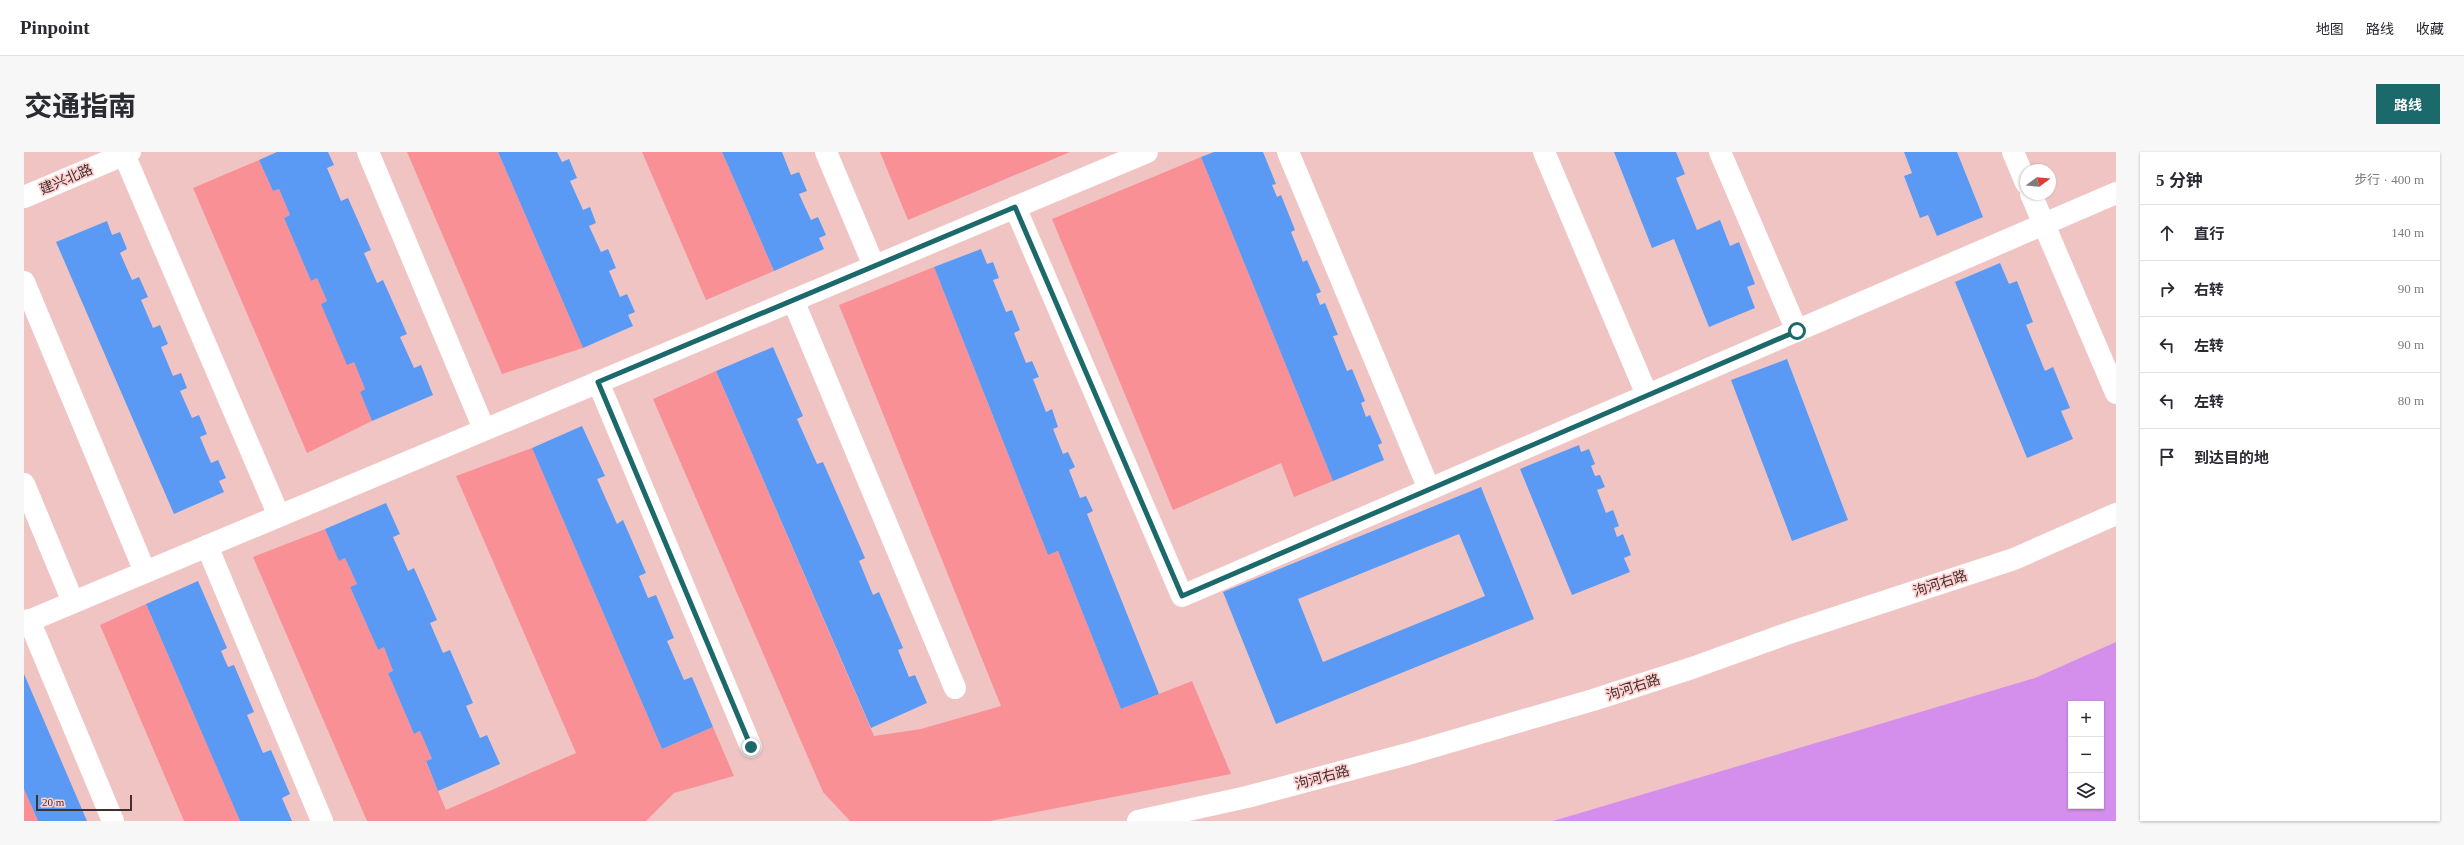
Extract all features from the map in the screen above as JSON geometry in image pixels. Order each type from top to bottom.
[{"type":"street","points":[[368,152],[484,429]]},
{"type":"street","points":[[826,152],[874,266]]},
{"type":"street","points":[[113,821],[27,622],[1147,152]]},
{"type":"street","points":[[1288,152],[1429,490]]},
{"type":"street","points":[[1544,152],[1647,396]]},
{"type":"street","points":[[1720,152],[1797,331]]},
{"type":"street","points":[[2013,152],[2020,169]]},
{"type":"street","points":[[125,153],[279,516]]},
{"type":"street","name":"建兴北路","points":[[24,197],[125,153]]},
{"type":"street","points":[[1015,207],[1182,596],[2116,193]]},
{"type":"street","points":[[2034,200],[2116,393]]},
{"type":"street","points":[[24,282],[145,572]]},
{"type":"street","points":[[793,300],[955,688]]},
{"type":"street","points":[[598,382],[751,747]]},
{"type":"street","points":[[24,484],[73,602]]},
{"type":"street","name":"泃河右路","points":[[1138,821],[1262,793],[1408,754],[1593,700],[1692,668],[1789,633],[2014,559],[2116,514]]},
{"type":"street","points":[[207,546],[322,821]]},
{"type":"shaded area","points":[[407,152],[498,152],[583,348],[502,374]]},
{"type":"shaded area","points":[[642,152],[722,152],[774,271],[706,300]]},
{"type":"shaded area","points":[[880,152],[1070,152],[908,220]]},
{"type":"shaded area","points":[[1201,157],[1333,481],[1294,497],[1281,463],[1173,510],[1052,219]]},
{"type":"shaded area","points":[[259,160],[273,191],[279,189],[290,215],[284,218],[311,281],[317,278],[327,301],[321,304],[354,362],[365,389],[360,392],[372,421],[307,453],[193,188]]},
{"type":"shaded area","points":[[934,267],[1048,555],[1058,551],[1121,709],[1192,681],[1231,774],[990,821],[850,821],[823,792],[653,399],[716,371],[874,736],[921,729],[1001,706],[839,305]]},
{"type":"shaded area","points":[[532,448],[662,749],[713,727],[734,776],[674,793],[646,821],[367,821],[253,557],[325,529],[339,560],[345,558],[357,584],[350,587],[378,650],[384,647],[393,671],[388,673],[414,734],[420,731],[432,759],[426,762],[446,810],[576,753],[456,476]]},
{"type":"shaded area","points":[[146,604],[240,821],[184,821],[100,625]]},
{"type":"shaded area","points":[[2116,642],[2116,821],[1553,821],[2035,678]]},
{"type":"shaded area","points":[[24,789],[38,821],[24,821]]},
{"type":"building","points":[[277,152],[328,152],[334,165],[327,168],[341,201],[348,198],[371,250],[364,253],[377,283],[383,280],[407,334],[400,337],[414,368],[421,365],[433,395],[372,421],[360,392],[365,389],[354,362],[347,365],[321,304],[327,301],[317,278],[311,281],[284,218],[290,215],[279,189],[273,191],[259,160]]},
{"type":"building","points":[[498,152],[557,152],[562,162],[569,159],[577,178],[570,181],[583,210],[590,207],[596,223],[589,226],[601,252],[608,249],[616,268],[609,271],[620,297],[627,294],[635,312],[628,315],[633,326],[583,348]]},
{"type":"building","points":[[722,152],[782,152],[791,175],[799,172],[807,191],[799,194],[811,220],[818,217],[826,235],[819,238],[824,249],[774,271]]},
{"type":"building","points":[[1214,152],[1263,152],[1276,184],[1272,185],[1277,197],[1281,195],[1295,230],[1291,232],[1303,262],[1307,260],[1321,292],[1316,294],[1320,305],[1325,303],[1338,335],[1333,336],[1347,371],[1352,369],[1365,401],[1361,403],[1366,417],[1370,415],[1382,443],[1378,445],[1384,460],[1333,481],[1201,157]]},
{"type":"building","points":[[1614,152],[1676,152],[1685,174],[1676,178],[1697,230],[1720,220],[1730,246],[1739,242],[1755,284],[1747,287],[1755,308],[1709,327],[1674,239],[1652,248]]},
{"type":"building","points":[[1904,152],[1957,152],[1983,217],[1937,236],[1928,215],[1920,218],[1904,176],[1912,173]]},
{"type":"building","points":[[107,221],[112,235],[120,232],[127,249],[120,253],[132,280],[139,277],[148,297],[141,300],[153,328],[160,325],[168,344],[161,347],[173,376],[181,373],[187,388],[180,391],[192,418],[199,415],[207,434],[200,437],[211,463],[218,460],[226,478],[219,481],[224,492],[174,514],[56,242]]},
{"type":"building","points":[[981,249],[987,264],[993,262],[999,278],[993,280],[1006,312],[1012,310],[1020,330],[1014,333],[1026,363],[1032,361],[1039,377],[1033,379],[1046,412],[1052,409],[1058,427],[1053,429],[1063,454],[1068,452],[1075,467],[1069,470],[1080,498],[1086,496],[1093,511],[1087,514],[1159,694],[1121,709],[1058,551],[1048,555],[934,267]]},
{"type":"building","points":[[2000,263],[2009,284],[2017,281],[2033,322],[2026,325],[2045,371],[2053,367],[2070,408],[2061,411],[2073,439],[2027,458],[1955,282]]},
{"type":"building","points":[[773,347],[803,416],[797,419],[817,464],[823,462],[865,558],[859,561],[873,595],[879,592],[903,648],[898,650],[909,677],[915,675],[927,703],[871,728],[716,371]]},
{"type":"building","points":[[1787,359],[1848,520],[1792,541],[1731,380]]},
{"type":"building","points":[[582,426],[605,476],[597,479],[617,524],[623,520],[646,573],[639,576],[648,598],[656,595],[674,638],[667,641],[684,680],[692,677],[713,727],[662,749],[532,448]]},
{"type":"building","points":[[1579,445],[1581,452],[1589,449],[1595,464],[1591,466],[1595,476],[1600,475],[1605,487],[1597,490],[1606,513],[1613,510],[1619,526],[1614,528],[1617,537],[1623,534],[1631,555],[1624,558],[1630,572],[1572,595],[1520,469]]},
{"type":"building","points":[[1481,487],[1534,619],[1276,724],[1223,592]],"holes":[[[1459,534],[1485,596],[1323,662],[1298,599]]]},
{"type":"building","points":[[386,503],[400,534],[393,537],[408,571],[414,568],[437,620],[430,623],[443,653],[450,650],[473,703],[466,706],[480,738],[487,735],[500,764],[438,791],[426,761],[432,759],[420,731],[414,734],[388,673],[393,671],[384,647],[378,650],[350,587],[357,584],[345,558],[339,561],[325,529]]},
{"type":"building","points":[[198,581],[227,648],[221,651],[228,667],[234,665],[254,712],[247,715],[263,753],[271,750],[290,794],[282,798],[292,821],[240,821],[146,604]]},
{"type":"building","points":[[24,674],[87,821],[38,821],[24,789]]},
{"type":"route","points":[[751,747],[598,382],[1015,207],[1182,596],[1797,331]]}]
